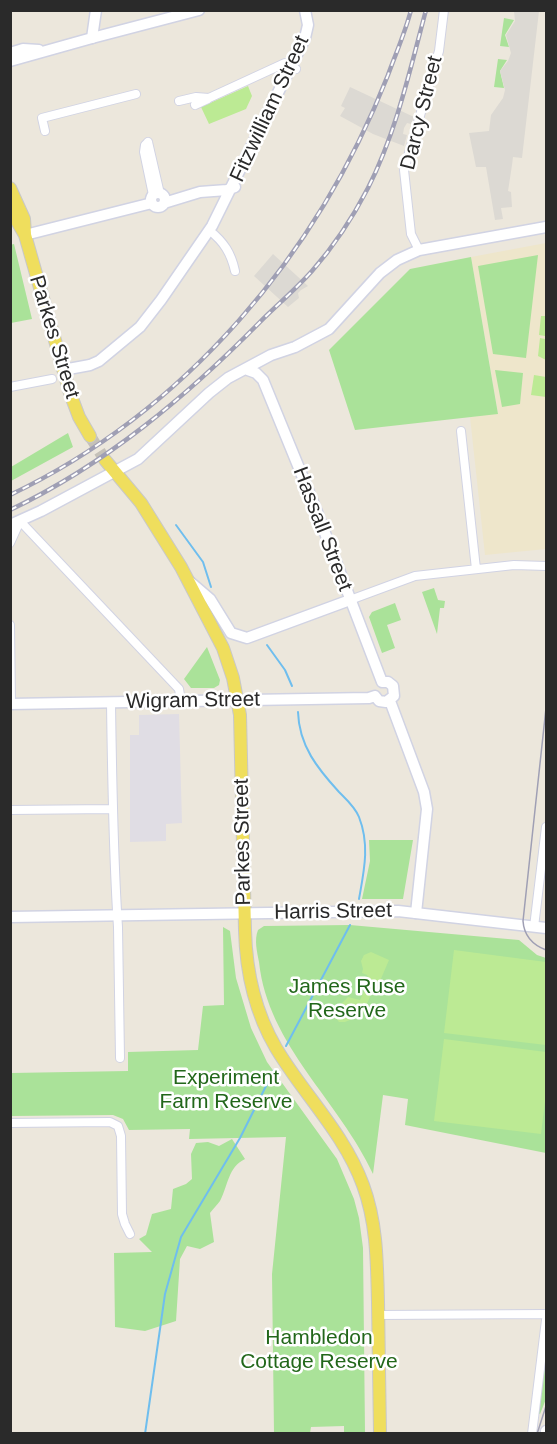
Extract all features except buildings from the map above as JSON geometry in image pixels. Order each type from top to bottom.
[{"type":"main road","name":"Parkes Street","points":[[10,188],[24,219],[25,236],[63,370],[79,417],[90,436]]},
{"type":"main road","name":"Parkes Street","points":[[10,209],[25,236]]},
{"type":"main road","name":"Parkes Street","points":[[105,460],[141,503],[188,580],[223,648],[238,700],[240,720],[244,914],[250,979],[262,1018],[276,1047],[338,1135],[354,1163],[367,1197],[374,1229],[378,1315]]},
{"type":"main road","points":[[378,1315],[380,1434]]},
{"type":"street","points":[[92,38],[96,10]]},
{"type":"street","points":[[10,61],[199,10]]},
{"type":"street","name":"Fitzwilliam Street","points":[[224,190],[236,186],[294,67],[307,32],[304,10]]},
{"type":"street","name":"Fitzwilliam Street","points":[[224,190],[235,178],[312,37],[313,23],[310,10]]},
{"type":"street","name":"Darcy Street","points":[[419,250],[411,234],[404,170],[439,51],[444,10]]},
{"type":"street","points":[[10,53],[45,50]]},
{"type":"street","points":[[195,105],[285,63],[294,67]]},
{"type":"street","points":[[45,131],[42,118],[136,94]]},
{"type":"street","points":[[179,101],[196,97],[209,98]]},
{"type":"street","points":[[148,142],[158,198],[144,149],[148,142]]},
{"type":"street","points":[[25,236],[212,184],[226,184],[235,178]]},
{"type":"street","points":[[63,370],[99,361],[140,327],[173,284],[209,230],[223,204],[224,190],[158,198]]},
{"type":"street","points":[[10,543],[15,523],[138,459],[209,393],[245,369],[272,355],[296,347],[329,329],[388,266],[397,260],[419,250],[546,227]]},
{"type":"street","points":[[209,230],[219,237],[227,248],[235,271]]},
{"type":"street","name":"Hassall Street","points":[[245,369],[261,376],[317,512],[382,682]]},
{"type":"street","points":[[10,387],[52,379]]},
{"type":"street","points":[[461,431],[476,569]]},
{"type":"street","points":[[15,523],[181,691],[181,701]]},
{"type":"street","points":[[188,580],[210,599],[231,633],[247,638],[415,576],[523,564],[546,566]]},
{"type":"street","points":[[10,625],[11,704]]},
{"type":"street","points":[[382,682],[388,682],[394,689],[394,696],[390,701],[379,701],[375,696],[375,688],[382,682]]},
{"type":"street","name":"Wigram Street","points":[[11,704],[369,698],[375,696]]},
{"type":"street","points":[[390,701],[424,792],[427,809],[416,913]]},
{"type":"street","points":[[111,702],[120,1058]]},
{"type":"street","points":[[10,810],[112,809]]},
{"type":"street","points":[[534,927],[546,827]]},
{"type":"street","name":"Harris Street","points":[[10,917],[398,911],[546,928]]},
{"type":"street","points":[[10,1123],[115,1123],[121,1130],[122,1214],[124,1224],[130,1234]]},
{"type":"street","points":[[378,1315],[546,1314]]},
{"type":"street","points":[[532,1434],[546,1320]]},
{"type":"shaded area","points":[[514,11],[539,11],[522,158],[513,157],[508,191],[511,192],[512,207],[501,208],[503,219],[495,220],[486,167],[476,167],[469,133],[489,131],[491,115],[503,98],[505,90],[500,71],[511,53],[506,35],[515,21]]},
{"type":"shaded area","points":[[350,87],[414,117],[411,124],[407,123],[404,128],[403,134],[407,135],[404,146],[373,134],[340,116],[345,108],[341,106]]},
{"type":"shaded area","points":[[546,243],[546,549],[485,555],[470,417],[498,413],[471,257]]},
{"type":"shaded area","points":[[273,254],[308,286],[298,293],[299,298],[288,307],[254,276]]},
{"type":"shaded area","points":[[179,714],[182,823],[166,824],[166,841],[130,842],[130,735],[139,735],[139,715]]},
{"type":"green space","points":[[504,18],[514,20],[505,35],[509,47],[500,46]]},
{"type":"green space","points":[[498,59],[507,60],[500,71],[504,88],[494,87]]},
{"type":"green space","points":[[248,86],[252,96],[246,109],[209,124],[201,107]]},
{"type":"green space","points":[[14,244],[32,319],[11,323],[10,245]]},
{"type":"green space","points":[[538,255],[526,358],[493,354],[478,266]]},
{"type":"green space","points":[[471,257],[498,414],[355,430],[329,350],[410,269]]},
{"type":"green space","points":[[541,316],[546,316],[546,360],[538,356],[540,338],[545,339],[545,336],[539,335]]},
{"type":"green space","points":[[495,370],[523,373],[520,404],[502,407]]},
{"type":"green space","points":[[534,375],[546,377],[546,397],[531,395]]},
{"type":"green space","points":[[68,433],[73,447],[11,481],[11,467]]},
{"type":"green space","points":[[434,588],[438,600],[445,601],[444,608],[440,608],[437,634],[422,592]]},
{"type":"green space","points":[[395,603],[401,620],[387,625],[395,648],[382,653],[369,617],[372,612]]},
{"type":"green space","points":[[207,647],[220,680],[219,685],[214,688],[191,688],[184,679]]},
{"type":"green space","points":[[369,840],[413,840],[403,899],[362,899],[370,861]]},
{"type":"green space","name":"James Ruse Reserve","points":[[350,925],[519,940],[537,955],[546,958],[546,1153],[405,1125],[408,1099],[383,1095],[373,1174],[359,1147],[290,1046],[276,1020],[265,992],[256,946],[258,930],[264,926]]},
{"type":"green space","name":"Experiment Farm Reserve","points":[[223,927],[230,931],[236,978],[251,1028],[267,1062],[337,1159],[354,1199],[363,1248],[365,1432],[344,1432],[344,1426],[311,1427],[310,1433],[274,1433],[272,1274],[286,1137],[189,1139],[190,1129],[129,1130],[123,1119],[113,1115],[11,1116],[11,1073],[128,1071],[128,1052],[198,1050],[203,1006],[224,1005]]},
{"type":"green space","points":[[454,950],[546,962],[546,1045],[444,1033]]},
{"type":"green space","name":"James Ruse Reserve","points":[[371,952],[389,960],[380,981],[376,983],[362,1015],[339,1022],[335,1017],[336,1009],[348,997],[360,1000],[369,980],[367,975],[362,973],[361,961],[364,955]]},
{"type":"green space","points":[[444,1039],[546,1052],[546,1093],[541,1134],[434,1121]]},
{"type":"green space","points":[[232,1139],[245,1159],[235,1167],[220,1201],[210,1213],[214,1242],[200,1249],[187,1246],[180,1259],[176,1321],[145,1331],[115,1327],[114,1253],[152,1252],[139,1239],[146,1235],[152,1214],[171,1209],[173,1189],[192,1179],[191,1154],[196,1143],[208,1142],[219,1146]]},
{"type":"green space","points":[[546,1357],[546,1399],[540,1414],[538,1413]]},
{"type":"waterway","points":[[176,525],[203,562],[211,587]]},
{"type":"waterway","points":[[267,645],[285,670],[292,686]]},
{"type":"waterway","points":[[298,712],[302,736],[311,756],[359,817],[365,848],[359,899]]},
{"type":"waterway","points":[[286,1046],[350,925]]},
{"type":"waterway","points":[[145,1434],[165,1294],[181,1237],[240,1138],[274,1070]]},
{"type":"tunnel","points":[[90,436],[105,460]]},
{"type":"tram line","points":[[546,708],[523,921],[530,939],[546,950]]},
{"type":"tram line","points":[[537,1434],[546,1406]]},
{"type":"railway","points":[[10,495],[74,460],[133,419],[188,372],[239,321],[284,264],[324,204],[359,141],[388,75],[411,10]]},
{"type":"railway","points":[[10,510],[79,472],[143,427],[232,350],[300,284],[320,261],[349,220],[378,167],[401,101],[426,10]]},
{"type":"park label","name":"Hambledon Cottage Reserve","points":[[319,1350]]}]
